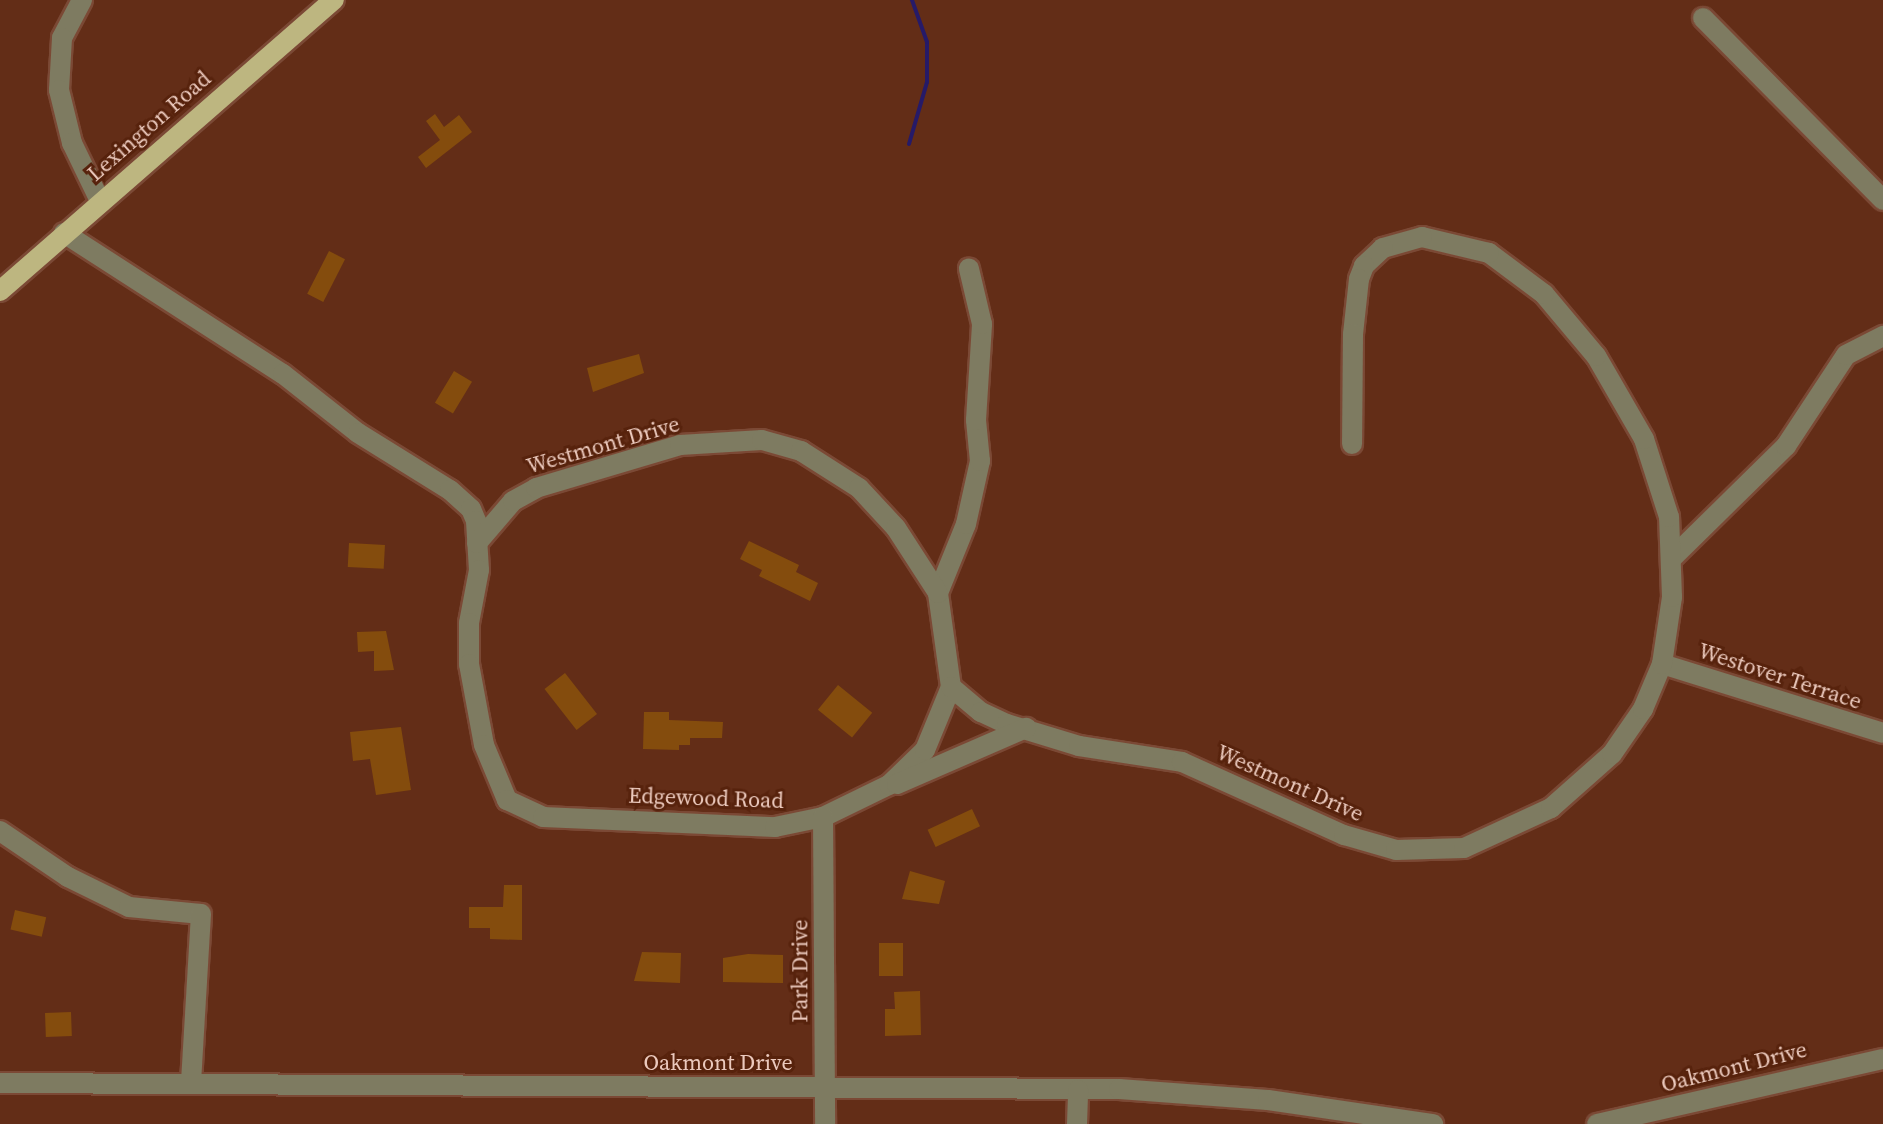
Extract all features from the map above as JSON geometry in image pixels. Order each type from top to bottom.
[{"type":"main road","name":"Lexington Road","points":[[0,291],[334,0]]},
{"type":"street","points":[[82,0],[62,38],[59,90],[72,143],[100,201]]},
{"type":"street","points":[[1703,18],[1883,200]]},
{"type":"street","points":[[64,233],[283,374],[358,433],[450,490],[471,509],[477,543]]},
{"type":"street","name":"Westmont Drive","points":[[951,687],[981,712],[1079,746],[1182,762],[1369,844],[1451,850],[1515,828],[1573,792],[1629,732],[1662,664],[1670,624],[1672,558],[1669,517],[1656,464],[1596,356],[1544,294],[1476,248],[1409,237],[1383,248],[1364,266],[1354,306],[1352,444]]},
{"type":"street","points":[[951,687],[938,593],[966,524],[980,461],[976,420],[982,324],[969,269]]},
{"type":"street","points":[[1672,558],[1786,446],[1846,355],[1883,336]]},
{"type":"street","name":"Westmont Drive","points":[[477,543],[513,501],[536,488],[680,445],[762,440],[801,451],[859,488],[896,528],[938,593]]},
{"type":"street","name":"Edgewood Road","points":[[477,543],[469,664],[484,745],[500,789],[518,809],[543,817],[775,827],[823,817],[885,787],[920,758],[951,687]]},
{"type":"street","name":"Westover Terrace","points":[[1662,664],[1883,733]]},
{"type":"street","points":[[885,787],[1026,728]]},
{"type":"street","name":"Park Drive","points":[[823,817],[825,1124]]},
{"type":"street","points":[[0,831],[68,877],[129,907],[201,914],[191,1082]]},
{"type":"street","name":"Oakmont Drive","points":[[1597,1124],[1883,1059]]},
{"type":"street","name":"Oakmont Drive","points":[[0,1083],[1078,1090],[1255,1098],[1433,1124]]},
{"type":"street","points":[[1077,1124],[1078,1090]]},
{"type":"building","points":[[435,114],[444,127],[459,115],[472,132],[426,168],[418,157],[440,140],[426,121]]},
{"type":"building","points":[[329,251],[345,259],[323,302],[307,294]]},
{"type":"building","points":[[639,354],[644,373],[593,392],[587,368]]},
{"type":"building","points":[[454,371],[472,382],[453,414],[435,403]]},
{"type":"building","points":[[749,541],[799,565],[796,572],[818,583],[810,601],[759,576],[762,570],[740,559]]},
{"type":"building","points":[[349,543],[385,545],[384,569],[348,567]]},
{"type":"building","points":[[386,631],[394,670],[374,671],[374,651],[358,652],[357,632]]},
{"type":"building","points":[[565,673],[597,714],[577,730],[545,689]]},
{"type":"building","points":[[838,685],[872,713],[852,738],[818,710]]},
{"type":"building","points":[[644,712],[669,712],[669,720],[723,722],[722,738],[690,738],[690,745],[679,745],[679,750],[643,749]]},
{"type":"building","points":[[401,727],[411,790],[376,795],[370,759],[353,761],[350,732]]},
{"type":"building","points":[[972,809],[980,826],[936,847],[928,830]]},
{"type":"building","points":[[910,871],[945,881],[939,904],[902,899]]},
{"type":"building","points":[[504,885],[522,885],[522,940],[490,939],[490,928],[469,928],[469,907],[503,907]]},
{"type":"building","points":[[15,910],[46,917],[42,937],[11,929]]},
{"type":"building","points":[[879,943],[903,943],[903,976],[879,976]]},
{"type":"building","points":[[642,952],[681,953],[680,983],[634,981]]},
{"type":"building","points":[[748,954],[783,955],[783,983],[723,982],[723,958]]},
{"type":"building","points":[[920,991],[921,1035],[885,1036],[885,1009],[895,1009],[894,992]]},
{"type":"building","points":[[71,1012],[72,1036],[46,1037],[45,1013]]},
{"type":"waterway","points":[[909,144],[927,82],[927,42],[912,0]]}]
